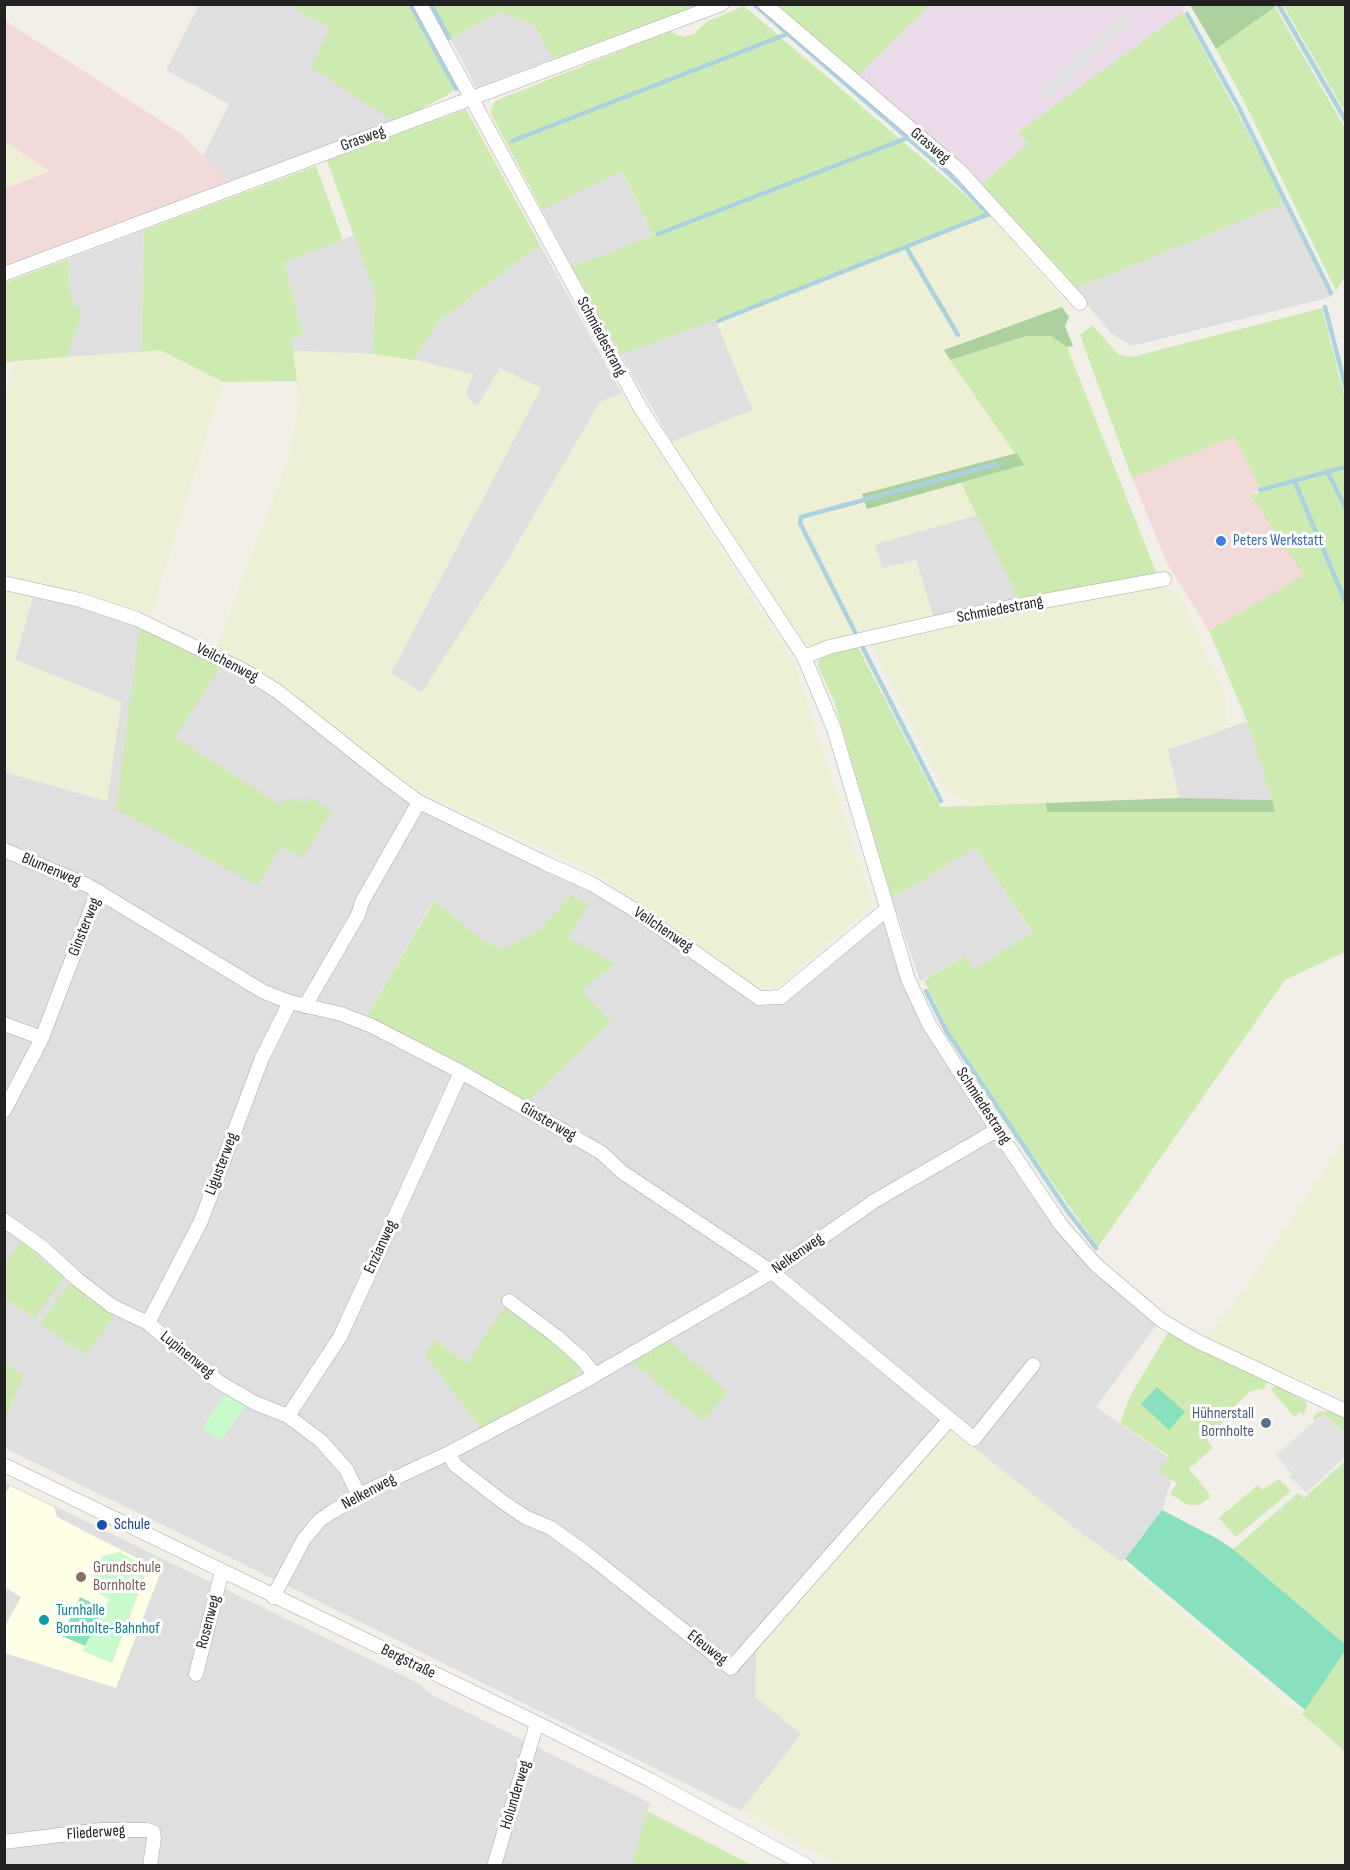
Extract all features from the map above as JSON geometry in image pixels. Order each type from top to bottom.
[{"type":"street","name":"Schmiedestrang","points":[[420,4],[640,409],[804,657],[834,729],[908,979],[929,1024],[997,1130],[1061,1226],[1095,1264],[1161,1320],[1195,1340],[1346,1411]]},
{"type":"street","name":"Grasweg","points":[[4,274],[722,4]]},
{"type":"street","name":"Grasweg","points":[[765,4],[959,170],[1080,303]]},
{"type":"street","name":"Schmiedestrang","points":[[804,657],[829,647],[978,613],[1164,579]]},
{"type":"street","name":"Veilchenweg","points":[[4,583],[80,600],[137,619],[243,670],[277,691],[419,802],[592,884],[633,909],[759,998],[782,998],[886,909]]},
{"type":"street","points":[[305,1006],[358,915],[362,902],[419,802]]},
{"type":"street","name":"Blumenweg","points":[[4,850],[98,891]]},
{"type":"street","name":"Ginsterweg","points":[[4,1111],[42,1038],[98,891],[264,992],[290,1002],[341,1014],[372,1026],[461,1072],[602,1153],[621,1172],[772,1272]]},
{"type":"street","name":"Ligusterweg","points":[[148,1323],[201,1221],[262,1058],[290,1002]]},
{"type":"street","points":[[4,1024],[42,1038]]},
{"type":"street","name":"Enzianweg","points":[[288,1416],[340,1337],[461,1072]]},
{"type":"street","name":"Nelkenweg","points":[[273,1597],[294,1554],[320,1520],[359,1495],[449,1453],[595,1375],[772,1272],[876,1200],[997,1130]]},
{"type":"street","name":"Lupinenweg","points":[[4,1220],[43,1248],[78,1280],[112,1306],[148,1323],[219,1382],[255,1403],[288,1416],[321,1441],[346,1469],[359,1495]]},
{"type":"street","points":[[772,1272],[974,1439],[1033,1365]]},
{"type":"street","points":[[509,1301],[556,1336],[582,1359],[595,1375]]},
{"type":"street","name":"Efeuweg","points":[[449,1453],[455,1465],[502,1502],[525,1517],[551,1528],[731,1668],[950,1419]]},
{"type":"street","name":"Bergstraße","points":[[4,1465],[650,1780],[807,1866]]},
{"type":"street","name":"Rosenweg","points":[[196,1674],[222,1571]]},
{"type":"street","name":"Holunderweg","points":[[494,1866],[537,1724]]},
{"type":"street","name":"Fliederweg","points":[[4,1842],[101,1830],[147,1830],[153,1832],[154,1838],[150,1866]]},
{"type":"shaded area","points":[[199,5],[288,5],[330,28],[395,122],[231,183],[203,156],[229,104],[166,70]]},
{"type":"shaded area","points":[[930,5],[1184,5],[1183,12],[1018,132],[1029,144],[979,186],[858,76]]},
{"type":"shaded area","points":[[500,12],[534,25],[553,59],[476,88],[451,39]]},
{"type":"shaded area","points":[[1123,13],[1131,21],[1047,100],[1039,92]]},
{"type":"shaded area","points":[[4,20],[180,133],[231,183],[5,269],[5,189],[48,171],[5,142]]},
{"type":"shaded area","points":[[5,142],[49,171],[5,189]]},
{"type":"shaded area","points":[[622,171],[653,237],[572,267],[542,210]]},
{"type":"shaded area","points":[[1286,203],[1331,296],[1132,346],[1112,334],[1074,289]]},
{"type":"shaded area","points":[[990,216],[1068,305],[944,350],[1017,453],[862,494],[868,508],[961,483],[977,515],[875,544],[882,568],[916,560],[934,618],[855,633],[814,647],[806,645],[672,442],[753,410],[715,319]]},
{"type":"shaded area","points":[[144,230],[141,352],[67,357],[81,312],[72,300],[68,259]]},
{"type":"shaded area","points":[[354,235],[375,295],[372,354],[292,351],[290,337],[303,335],[284,262]]},
{"type":"shaded area","points":[[540,245],[622,394],[600,402],[505,565],[422,693],[391,673],[541,388],[478,405],[473,403],[466,394],[472,374],[414,360],[437,323]]},
{"type":"shaded area","points":[[715,319],[753,410],[672,442],[621,355]]},
{"type":"shaded area","points":[[160,350],[223,382],[150,617],[40,583],[5,576],[4,393],[14,362]]},
{"type":"shaded area","points":[[292,351],[372,354],[414,360],[473,374],[466,394],[473,403],[478,405],[500,368],[541,388],[391,672],[421,693],[505,565],[600,402],[622,394],[794,663],[873,905],[780,986],[759,988],[590,870],[431,798],[215,651],[289,457],[299,402]]},
{"type":"shaded area","points":[[1234,437],[1260,488],[1251,496],[1305,575],[1209,631],[1167,563],[1132,478]]},
{"type":"shaded area","points":[[977,515],[1020,602],[934,618],[882,568],[875,544]]},
{"type":"shaded area","points":[[1163,584],[1180,595],[1225,694],[1225,729],[1168,750],[1179,798],[971,805],[941,784],[870,643]]},
{"type":"shaded area","points":[[5,590],[33,597],[15,660],[121,702],[107,801],[5,772]]},
{"type":"shaded area","points":[[33,597],[140,624],[274,695],[385,782],[589,888],[632,915],[758,1003],[783,1002],[883,918],[926,1027],[992,1136],[1057,1229],[1157,1324],[1096,1407],[1177,1463],[1162,1510],[1122,1562],[1082,1534],[948,1427],[755,1697],[802,1734],[741,1811],[5,1448],[5,1422],[23,1376],[5,1361],[5,1298],[34,1319],[50,1267],[39,1259],[37,1249],[24,1239],[5,1265],[5,772],[107,801],[121,703],[15,660]],"holes":[[[571,895],[567,937],[582,990],[610,1022],[367,1016],[433,901],[484,941],[504,950],[540,930]],[[434,1339],[467,1364],[579,1371],[574,1379],[481,1429],[425,1355]]]},
{"type":"shaded area","points":[[1247,721],[1272,800],[1179,798],[1168,750]]},
{"type":"shaded area","points":[[976,848],[1032,933],[974,969],[966,956],[920,981],[892,898]]},
{"type":"shaded area","points":[[1345,1139],[1345,1399],[1206,1338],[1248,1284]]},
{"type":"shaded area","points":[[1323,1414],[1345,1433],[1345,1456],[1307,1493],[1289,1477],[1292,1474],[1276,1455]]},
{"type":"shaded area","points":[[948,1427],[1082,1534],[1122,1562],[1345,1752],[1345,1865],[840,1865],[741,1811],[801,1734],[755,1697],[756,1652]]},
{"type":"shaded area","points":[[5,1482],[418,1683],[432,1695],[650,1803],[632,1865],[5,1866]]},
{"type":"shaded area","name":"Grundschule Bornholte","points":[[10,1486],[54,1507],[57,1517],[156,1568],[163,1566],[116,1688],[5,1653],[5,1626],[21,1597],[5,1587],[4,1497]]},
{"type":"green space","points":[[1273,4],[1275,7],[1216,49],[1190,5]]},
{"type":"green space","points":[[288,5],[408,5],[454,89],[446,96],[395,122],[311,68],[330,28]]},
{"type":"green space","points":[[433,5],[702,5],[553,59],[534,25],[500,12],[451,39]]},
{"type":"green space","points":[[773,5],[930,5],[858,76]]},
{"type":"green space","points":[[1283,5],[1345,5],[1345,112]]},
{"type":"green space","points":[[744,6],[990,216],[621,355],[572,267],[653,236],[622,171],[542,210],[490,112],[495,101],[670,31],[682,37],[694,34],[708,21]]},
{"type":"green space","points":[[1275,7],[1345,128],[1345,277],[1336,291],[1244,101],[1216,49]]},
{"type":"green space","points":[[1183,12],[1286,203],[1074,289],[979,186],[1028,144],[1018,132]]},
{"type":"green space","points":[[466,109],[540,245],[437,323],[414,360],[372,354],[375,295],[327,160]]},
{"type":"green space","points":[[316,166],[343,240],[284,262],[303,336],[291,337],[297,381],[223,382],[160,350],[141,352],[144,230]]},
{"type":"green space","points":[[68,259],[72,300],[82,312],[67,357],[5,362],[5,283]]},
{"type":"green space","points":[[1062,307],[1069,317],[1065,326],[1073,346],[1067,347],[1051,336],[1026,336],[950,360],[944,350]]},
{"type":"green space","points":[[1322,308],[1345,399],[1345,465],[1260,488],[1234,437],[1132,478],[1080,335],[1092,325],[1118,354],[1132,357]]},
{"type":"green space","points":[[1025,336],[1051,336],[1067,347],[1158,577],[1020,602],[961,483],[1023,465],[950,360]]},
{"type":"green space","points":[[1017,453],[1024,465],[867,509],[862,494]]},
{"type":"green space","points":[[1345,470],[1345,952],[1285,980],[1098,1247],[1022,1140],[949,1031],[924,980],[966,956],[974,969],[1032,932],[976,848],[892,898],[834,701],[817,665],[820,659],[857,645],[941,807],[1046,803],[1047,811],[1275,811],[1247,721],[1209,631],[1304,575],[1250,495]]},
{"type":"green space","points":[[144,627],[221,666],[175,737],[280,805],[285,799],[291,802],[295,797],[305,803],[310,797],[332,811],[302,858],[281,846],[258,886],[116,809],[139,632]]},
{"type":"green space","points":[[1179,798],[1272,800],[1275,812],[1047,812],[1046,803]]},
{"type":"green space","points":[[571,895],[588,905],[568,937],[615,963],[582,990],[611,1022],[527,1102],[367,1016],[434,901],[484,941],[504,949],[540,930]]},
{"type":"green space","points":[[23,1239],[37,1249],[39,1259],[50,1267],[56,1266],[66,1275],[34,1319],[5,1298],[5,1265]]},
{"type":"green space","points":[[71,1280],[111,1309],[113,1318],[86,1355],[40,1324]]},
{"type":"green space","points":[[507,1304],[578,1362],[579,1371],[574,1379],[481,1429],[425,1355],[434,1339],[467,1364]]},
{"type":"green space","points":[[1169,1331],[1196,1347],[1268,1382],[1264,1389],[1251,1391],[1229,1411],[1230,1415],[1208,1436],[1208,1441],[1213,1448],[1189,1469],[1208,1492],[1210,1498],[1199,1505],[1188,1505],[1170,1494],[1177,1483],[1159,1472],[1169,1456],[1120,1423],[1130,1396]]},
{"type":"green space","points":[[667,1339],[728,1392],[703,1422],[631,1361]]},
{"type":"green space","points":[[5,1361],[23,1376],[5,1422]]},
{"type":"green space","points":[[1277,1385],[1305,1401],[1307,1407],[1303,1416],[1300,1412],[1294,1417],[1271,1389]]},
{"type":"green space","points":[[1157,1387],[1185,1412],[1169,1430],[1141,1404]]},
{"type":"green space","points":[[226,1392],[246,1405],[221,1441],[202,1428]]},
{"type":"green space","points":[[1333,1410],[1345,1417],[1345,1433],[1324,1414],[1314,1421],[1313,1417],[1319,1412]]},
{"type":"green space","points":[[1345,1461],[1345,1644],[1233,1549],[1298,1493],[1304,1498]]},
{"type":"green space","points":[[1279,1479],[1291,1491],[1236,1537],[1219,1518],[1258,1485],[1263,1490]]},
{"type":"green space","points":[[1162,1510],[1233,1549],[1345,1644],[1345,1651],[1305,1710],[1125,1559]]},
{"type":"green space","points":[[119,1552],[148,1568],[112,1663],[83,1651],[109,1599],[99,1593],[93,1576],[102,1556]]},
{"type":"green space","points":[[80,1597],[104,1609],[85,1646],[62,1636]]},
{"type":"green space","points":[[1345,1651],[1345,1752],[1302,1714]]},
{"type":"green space","points":[[647,1811],[752,1865],[632,1865]]},
{"type":"waterway","points":[[410,4],[456,89]]},
{"type":"waterway","points":[[431,4],[449,38]]},
{"type":"waterway","points":[[1278,4],[1346,121]]},
{"type":"waterway","points":[[718,321],[989,214],[948,173],[755,5]]},
{"type":"waterway","points":[[1187,14],[1238,106],[1331,293]]},
{"type":"waterway","points":[[512,141],[787,34]]},
{"type":"waterway","points":[[658,234],[907,138]]},
{"type":"waterway","points":[[906,247],[958,335]]},
{"type":"waterway","points":[[1325,307],[1346,389]]},
{"type":"waterway","points":[[856,634],[800,523],[801,517],[997,464]]},
{"type":"waterway","points":[[1260,490],[1346,467]]},
{"type":"waterway","points":[[1327,471],[1346,509]]},
{"type":"waterway","points":[[1294,480],[1346,603]]},
{"type":"waterway","points":[[862,646],[941,801]]},
{"type":"waterway","points":[[926,991],[947,1032],[1066,1209],[1096,1248]]},
{"type":"place","name":"Peters Werkstatt","points":[[1221,541]]},
{"type":"place","name":"Hühnerstall Bornholte","points":[[1266,1423]]},
{"type":"place","name":"Schule","points":[[102,1525]]},
{"type":"place","name":"Grundschule Bornholte","points":[[81,1577]]},
{"type":"place","name":"Turnhalle Bornholte-Bahnhof","points":[[44,1620]]}]
